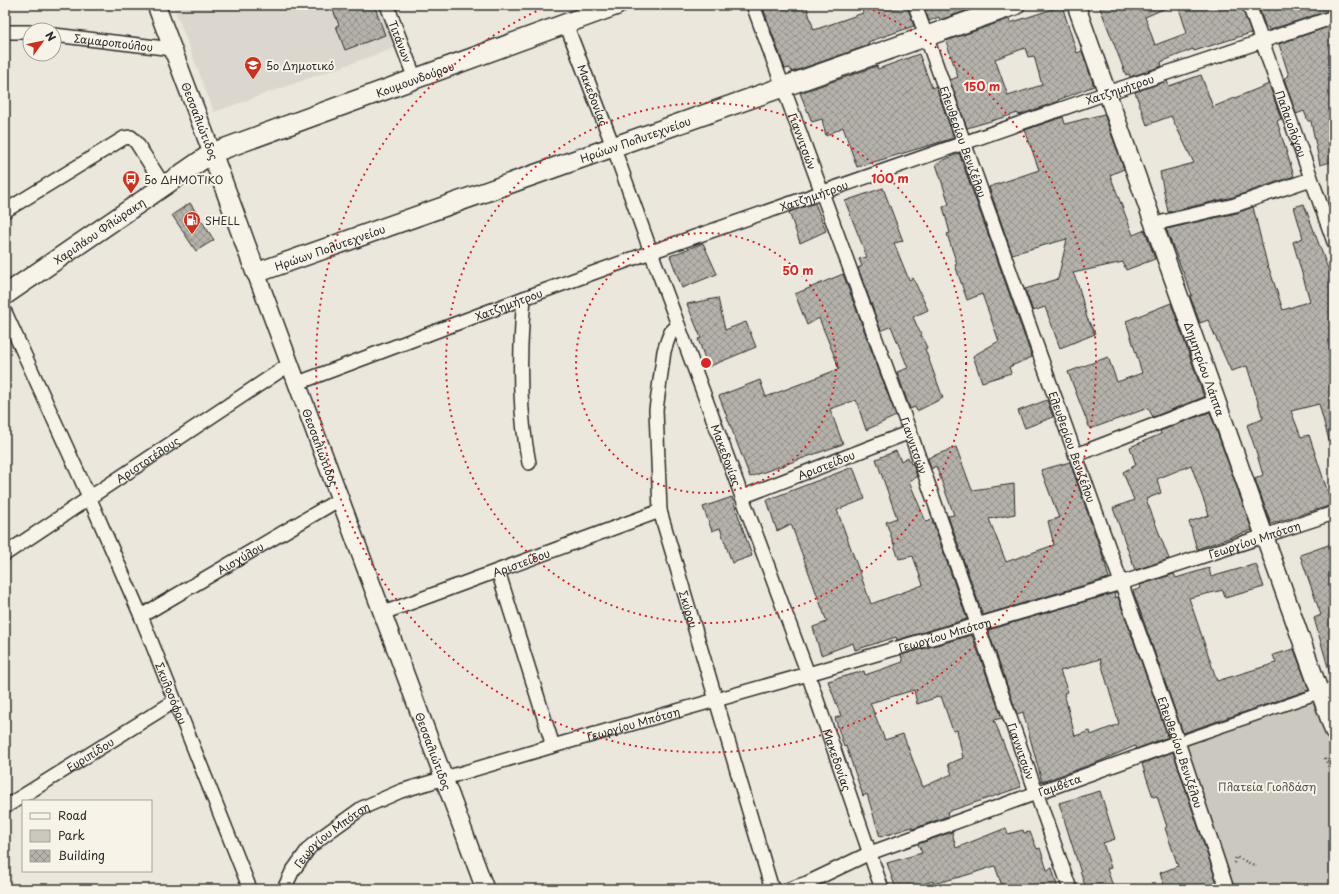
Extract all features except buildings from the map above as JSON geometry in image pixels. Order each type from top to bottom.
[{"type":"main road","name":"Κουμουνδούρου","points":[[212,153],[617,5]]},
{"type":"main road","name":"Ηρώων Πολυτεχνείου","points":[[256,273],[1015,5]]},
{"type":"main road","name":"Χαριλάου Φλώρακη","points":[[5,295],[212,153]]},
{"type":"main road","name":"Θεσσαλιώτιδος","points":[[212,153],[256,273]]},
{"type":"street","name":"Θεσσαλιώτιδος","points":[[156,5],[212,153]]},
{"type":"street","name":"Τιτάνων","points":[[387,5],[415,79]]},
{"type":"street","name":"Γιαννιτσών","points":[[753,5],[910,432],[1070,889]]},
{"type":"street","name":"Ελευθερίου Βενιζέλου","points":[[915,5],[1178,742],[1227,889]]},
{"type":"street","name":"Δημητρίου Λάππα","points":[[1076,5],[1264,536],[1327,691],[1334,732]]},
{"type":"street","name":"Παλαιολόγου","points":[[1249,5],[1334,242]]},
{"type":"street","name":"Χατζημήτρου","points":[[298,383],[651,252],[1107,93],[1334,17]]},
{"type":"street","name":"Μακεδονίας","points":[[566,24],[613,146],[808,674],[882,889]]},
{"type":"street","points":[[5,32],[22,32]]},
{"type":"street","name":"Σαμαροπούλου","points":[[62,36],[173,49]]},
{"type":"street","points":[[5,211],[124,138],[131,138],[136,142],[164,186]]},
{"type":"street","points":[[1154,224],[1235,205],[1311,179]]},
{"type":"street","name":"Θεσσαλιώτιδος","points":[[256,273],[485,889]]},
{"type":"street","points":[[524,298],[521,326],[522,411],[525,441],[530,463]]},
{"type":"street","name":"Σκυλοσόφου","points":[[5,312],[90,499],[141,616],[250,889]]},
{"type":"street","name":"Σκύρου","points":[[678,325],[671,332],[664,351],[656,410],[660,511],[772,889]]},
{"type":"street","name":"Αριστοτέλους","points":[[5,554],[90,499],[290,364]]},
{"type":"street","points":[[1076,455],[1216,401]]},
{"type":"street","name":"Αριστείδου","points":[[742,496],[910,432]]},
{"type":"street","name":"Αισχύλου","points":[[141,616],[340,499]]},
{"type":"street","name":"Αριστείδου","points":[[383,613],[660,511]]},
{"type":"street","name":"Γεωργίου Μπότση","points":[[284,889],[292,872],[310,848],[322,836],[362,808],[387,797],[444,778],[552,746],[808,674],[1121,583],[1334,513]]},
{"type":"street","points":[[498,571],[552,746]]},
{"type":"street","name":"Γαμβέτα","points":[[789,889],[807,883],[870,853],[1178,742],[1327,691]]},
{"type":"street","name":"Ευριπίδου","points":[[5,807],[175,701]]},
{"type":"path","points":[[1325,758],[1334,781]]},
{"type":"path","points":[[1231,869],[1236,857],[1256,866]]},
{"type":"shaded area","name":"5ο Δημοτικό","points":[[173,5],[379,5],[395,48],[214,112]]},
{"type":"green space","name":"Πλατεία Γιολδάση","points":[[1319,698],[1334,741],[1334,889],[1232,889],[1183,744]]},
{"type":"place","name":"5ο Δημοτικό","points":[[253,80]]},
{"type":"place","name":"5ο ΔΗΜΟΤΙΚΟ","points":[[131,194]]},
{"type":"place","name":"SHELL","points":[[192,235]]}]
